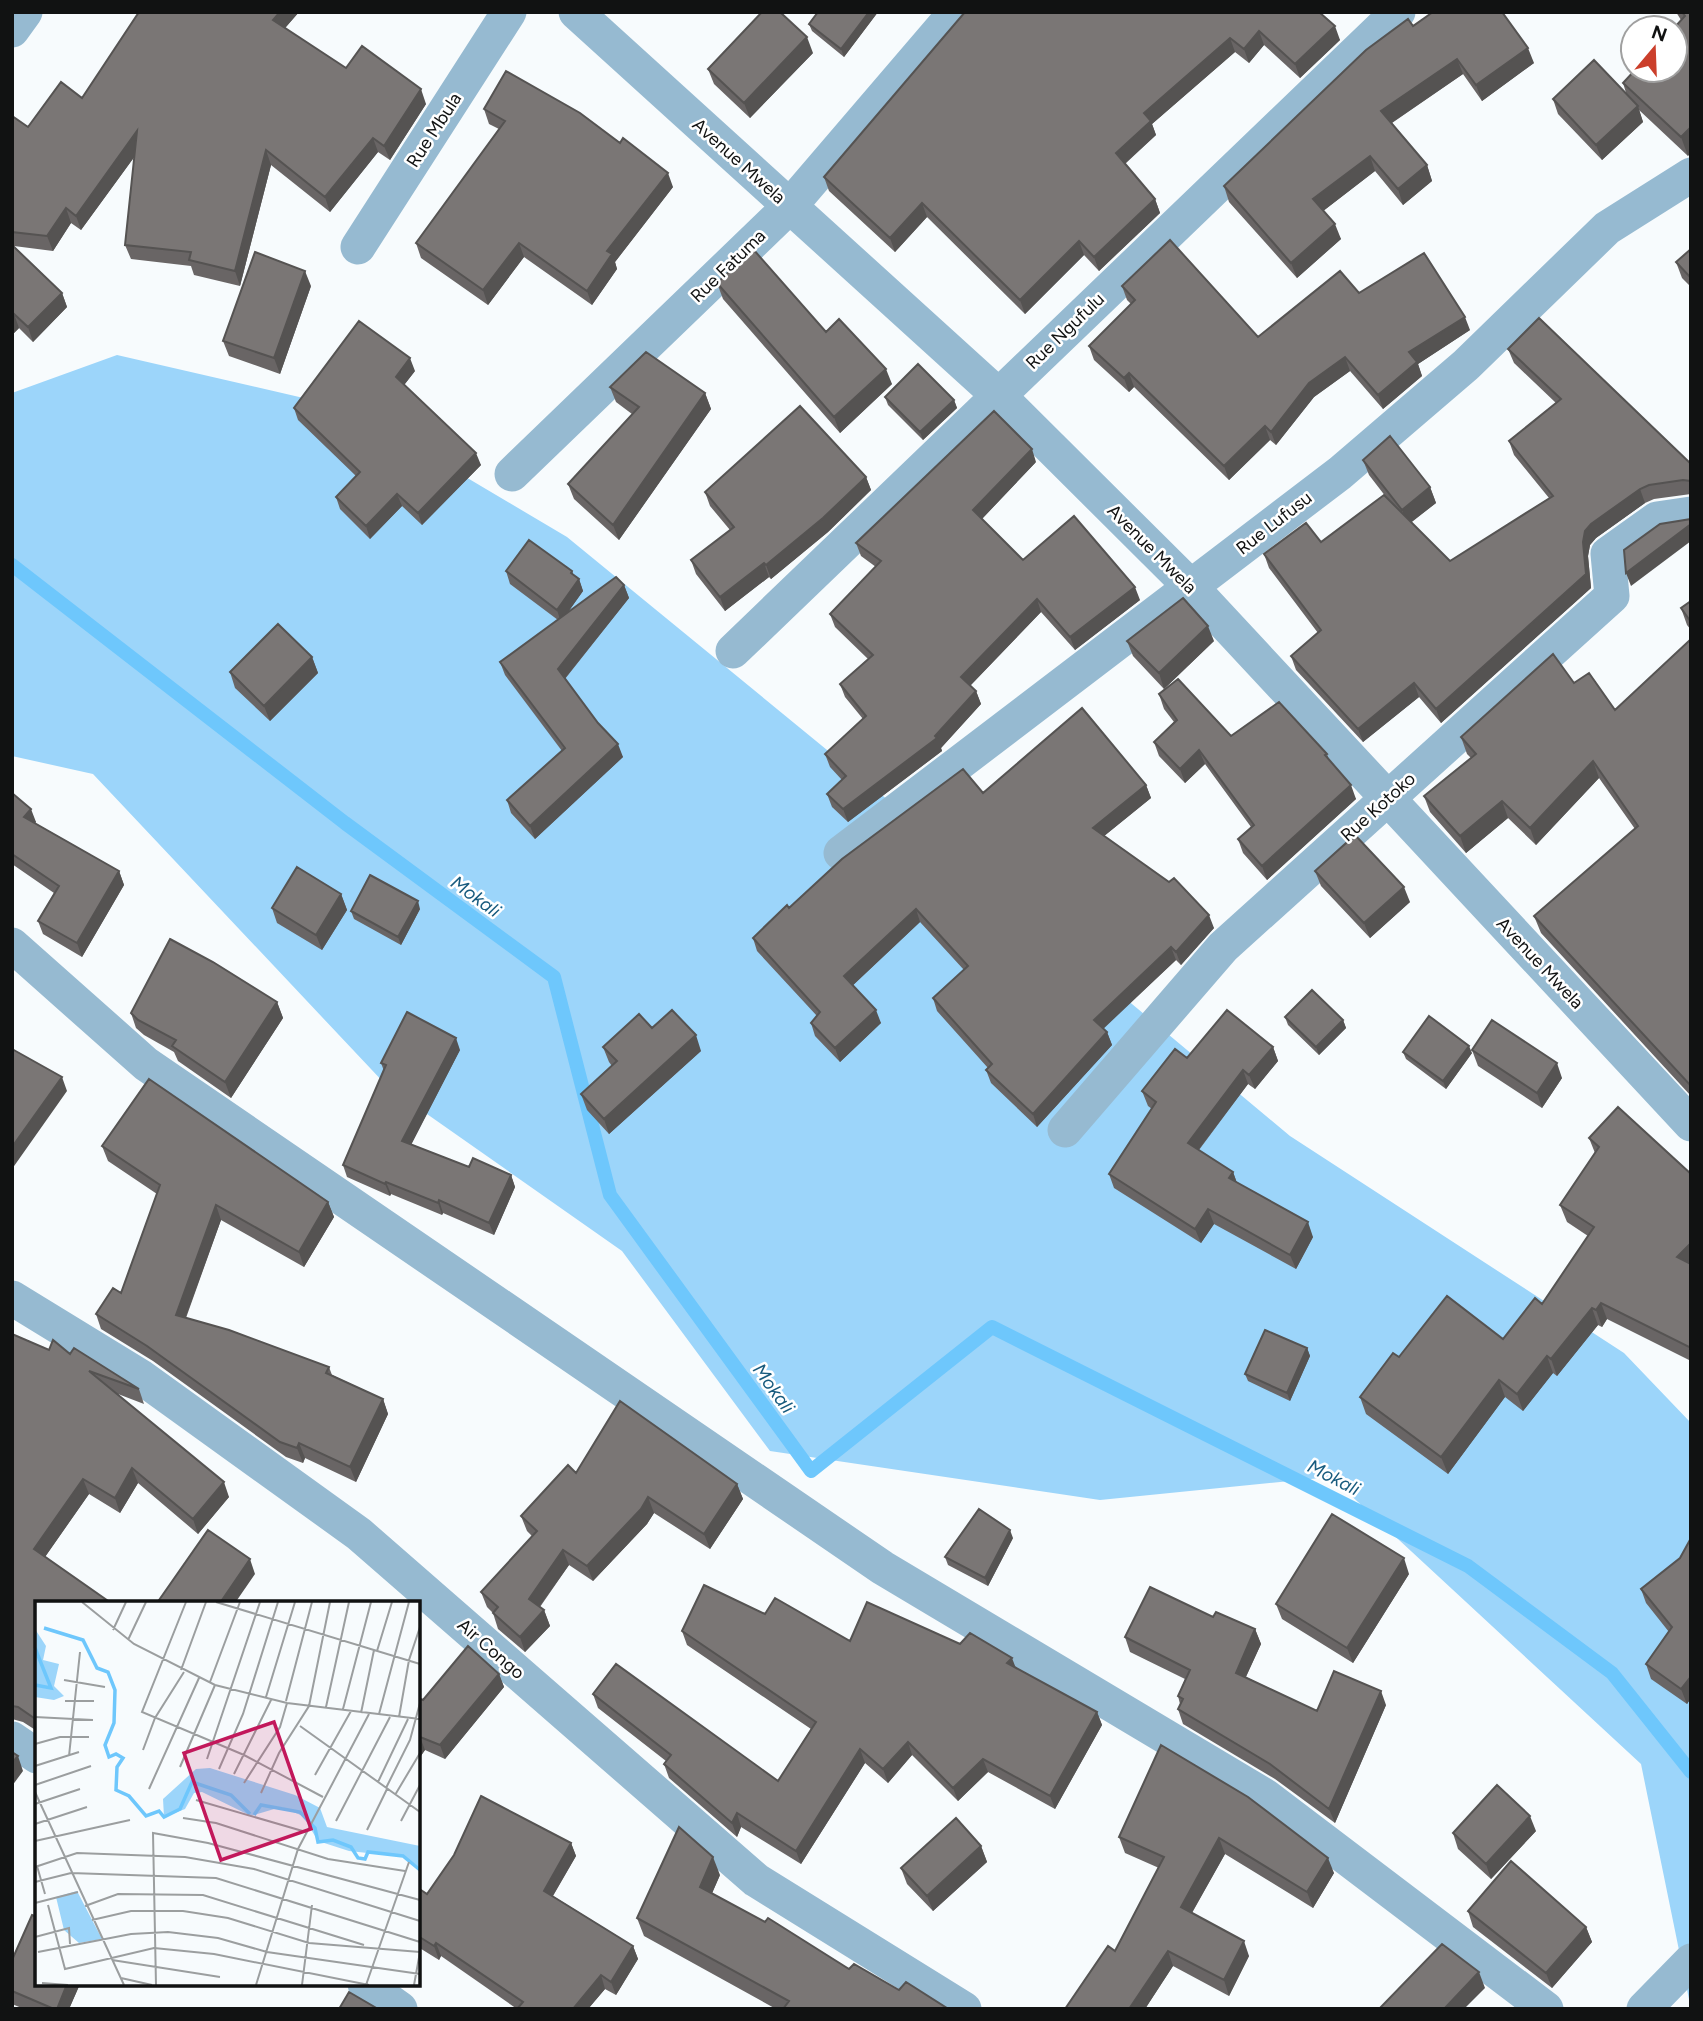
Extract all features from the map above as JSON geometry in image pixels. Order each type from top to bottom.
[{"type":"street","points":[[12,30],[26,12]]},
{"type":"street","name":"Rue Mbula","points":[[358,247],[509,12]]},
{"type":"street","name":"Avenue Mwela","points":[[576,12],[998,395],[1191,587],[1691,1124]]},
{"type":"street","name":"Rue Fatuma","points":[[512,474],[789,206],[956,12]]},
{"type":"street","name":"Rue Ngufulu","points":[[733,651],[1398,12]]},
{"type":"street","name":"Rue Lufusu","points":[[841,853],[1340,473],[1456,374],[1607,228],[1691,175]]},
{"type":"street","name":"Rue Kotoko","points":[[1065,1130],[1223,947],[1612,596],[1608,554],[1657,519],[1691,514]]},
{"type":"street","points":[[12,945],[146,1064],[883,1568],[1265,1796],[1546,2009]]},
{"type":"street","name":"Air Congo","points":[[12,1298],[141,1377],[359,1534],[756,1880],[964,2009]]},
{"type":"street","points":[[12,1739],[35,1755]]},
{"type":"street","points":[[1644,2009],[1691,1961]]},
{"type":"street","points":[[368,1986],[400,2009]]},
{"type":"shaded area","points":[[117,355],[351,409],[567,537],[871,786],[1290,1136],[1624,1353],[1691,1423],[1691,2009],[1641,1764],[1331,1477],[1100,1500],[770,1451],[622,1251],[387,1086],[93,774],[12,756],[12,393]]},
{"type":"building","points":[[139,12],[280,12],[273,20],[346,68],[362,46],[421,89],[384,146],[373,138],[325,197],[266,150],[235,271],[189,260],[191,252],[125,245],[137,131],[76,216],[66,208],[47,236],[12,232],[12,116],[28,127],[61,82],[82,98]]},
{"type":"building","points":[[762,12],[780,12],[807,37],[744,103],[708,69]]},
{"type":"building","points":[[818,12],[869,12],[841,49],[809,24]]},
{"type":"building","points":[[965,12],[1319,12],[1335,26],[1295,64],[1259,31],[1244,49],[1230,38],[1144,113],[1151,121],[1116,153],[1155,199],[1094,257],[1079,241],[1020,300],[922,203],[890,238],[824,177]]},
{"type":"building","points":[[1433,12],[1502,12],[1528,48],[1476,85],[1457,59],[1381,111],[1427,165],[1398,189],[1370,156],[1313,199],[1335,224],[1291,263],[1224,186],[1366,50],[1408,19],[1413,26]]},
{"type":"building","points":[[1682,12],[1691,12],[1691,127],[1681,137],[1624,84],[1689,84],[1689,14]]},
{"type":"building","points":[[1594,60],[1638,106],[1596,145],[1553,99]]},
{"type":"building","points":[[506,71],[580,113],[620,143],[623,138],[668,173],[607,251],[612,254],[587,291],[519,243],[483,290],[416,243],[505,121],[484,109]]},
{"type":"building","points":[[1170,240],[1258,337],[1340,271],[1359,293],[1424,253],[1465,317],[1409,352],[1417,362],[1378,395],[1345,357],[1309,383],[1271,432],[1265,426],[1224,466],[1129,373],[1124,378],[1089,346],[1135,300],[1122,286]]},
{"type":"building","points":[[12,245],[62,293],[28,327],[12,315]]},
{"type":"building","points":[[753,249],[826,332],[839,319],[886,369],[834,417],[717,283]]},
{"type":"building","points":[[1691,249],[1691,278],[1676,262]]},
{"type":"building","points":[[255,252],[305,271],[274,358],[223,341]]},
{"type":"building","points":[[1539,318],[1691,464],[1691,481],[1649,485],[1591,524],[1585,531],[1583,542],[1586,574],[1436,709],[1414,683],[1358,729],[1291,656],[1321,630],[1264,554],[1306,523],[1321,542],[1384,495],[1450,561],[1553,496],[1509,441],[1561,399],[1508,349]]},
{"type":"building","points":[[359,321],[410,358],[396,377],[476,453],[418,513],[397,494],[366,526],[336,497],[360,472],[294,408]]},
{"type":"building","points":[[646,352],[705,393],[613,525],[568,484],[639,407],[610,387]]},
{"type":"building","points":[[918,364],[954,400],[920,432],[885,397]]},
{"type":"building","points":[[800,406],[866,477],[823,518],[766,565],[764,563],[720,597],[691,560],[734,527],[705,492]]},
{"type":"building","points":[[994,411],[1032,449],[973,510],[1023,560],[1074,516],[1135,587],[1070,637],[1037,599],[961,677],[976,691],[935,736],[937,738],[843,809],[827,794],[846,776],[825,754],[866,716],[840,684],[873,655],[830,614],[881,561],[856,543]]},
{"type":"building","points":[[1390,436],[1430,487],[1402,510],[1363,460]]},
{"type":"building","points":[[1691,519],[1691,524],[1626,573],[1624,550],[1660,524]]},
{"type":"building","points":[[529,540],[579,579],[557,610],[506,571]]},
{"type":"building","points":[[616,577],[624,585],[558,669],[598,723],[618,744],[530,826],[507,800],[565,748],[500,662]]},
{"type":"building","points":[[1183,598],[1208,626],[1159,673],[1127,641]]},
{"type":"building","points":[[1691,601],[1691,622],[1681,608]]},
{"type":"building","points":[[278,624],[312,657],[264,706],[230,672]]},
{"type":"building","points":[[1691,639],[1691,1086],[1534,916],[1638,826],[1593,761],[1530,828],[1502,801],[1460,836],[1424,796],[1476,754],[1461,737],[1553,654],[1574,683],[1589,673],[1615,710]]},
{"type":"building","points":[[1178,679],[1231,736],[1279,702],[1327,754],[1325,755],[1351,785],[1262,866],[1238,839],[1254,825],[1199,750],[1180,769],[1154,742],[1177,720],[1159,694]]},
{"type":"building","points":[[1082,708],[1146,785],[1093,828],[1169,882],[1174,878],[1209,915],[1176,952],[1171,947],[1094,1020],[1107,1032],[1033,1114],[986,1070],[992,1064],[933,998],[968,966],[916,909],[844,976],[876,1010],[835,1048],[811,1023],[820,1012],[753,938],[787,905],[789,908],[842,859],[963,769],[983,793]]},
{"type":"building","points":[[12,793],[31,809],[24,817],[119,871],[77,943],[38,921],[59,886],[12,854]]},
{"type":"building","points":[[1355,835],[1404,887],[1364,923],[1315,871]]},
{"type":"building","points":[[297,867],[341,894],[316,935],[272,908]]},
{"type":"building","points":[[370,875],[418,901],[398,937],[351,911]]},
{"type":"building","points":[[170,939],[277,1002],[225,1082],[172,1046],[176,1040],[138,1020],[131,1013]]},
{"type":"building","points":[[1312,990],[1343,1020],[1316,1047],[1285,1017]]},
{"type":"building","points":[[672,1010],[696,1035],[604,1119],[581,1094],[617,1061],[603,1047],[639,1014],[652,1028]]},
{"type":"building","points":[[1227,1010],[1273,1047],[1249,1075],[1243,1070],[1188,1143],[1233,1172],[1229,1178],[1308,1222],[1290,1255],[1208,1209],[1195,1229],[1109,1174],[1156,1102],[1142,1091],[1175,1049],[1187,1058]]},
{"type":"building","points":[[407,1012],[456,1038],[402,1141],[469,1167],[473,1158],[511,1175],[489,1223],[439,1200],[438,1203],[386,1182],[385,1184],[343,1165],[386,1065],[381,1063]]},
{"type":"building","points":[[1429,1016],[1469,1046],[1443,1081],[1403,1052]]},
{"type":"building","points":[[1492,1020],[1557,1063],[1537,1093],[1472,1050]]},
{"type":"building","points":[[12,1049],[62,1077],[12,1147]]},
{"type":"building","points":[[149,1079],[328,1202],[299,1252],[216,1205],[176,1315],[229,1330],[329,1367],[326,1373],[383,1399],[350,1467],[299,1443],[297,1448],[280,1442],[147,1346],[96,1314],[113,1288],[121,1293],[160,1185],[102,1146]]},
{"type":"building","points":[[1618,1107],[1691,1174],[1691,1243],[1677,1257],[1691,1264],[1691,1348],[1601,1303],[1596,1310],[1592,1308],[1551,1359],[1547,1356],[1517,1394],[1499,1380],[1441,1457],[1360,1397],[1393,1353],[1399,1357],[1447,1296],[1503,1339],[1535,1298],[1542,1304],[1594,1227],[1560,1205],[1599,1147],[1589,1138]]},
{"type":"building","points":[[1265,1330],[1307,1348],[1287,1393],[1245,1374]]},
{"type":"building","points":[[12,1334],[49,1350],[53,1340],[70,1354],[74,1348],[139,1389],[89,1371],[224,1482],[193,1519],[132,1468],[115,1498],[83,1479],[34,1549],[108,1601],[35,1601],[35,1719],[12,1706]]},
{"type":"building","points":[[620,1401],[737,1484],[704,1534],[648,1497],[641,1509],[587,1566],[563,1550],[529,1599],[544,1610],[520,1637],[493,1613],[498,1607],[481,1592],[537,1531],[521,1516],[568,1465],[576,1473]]},
{"type":"building","points":[[979,1509],[1010,1530],[985,1578],[945,1557]]},
{"type":"building","points":[[1332,1514],[1404,1558],[1347,1648],[1276,1604]]},
{"type":"building","points":[[208,1530],[250,1559],[221,1601],[158,1601]]},
{"type":"building","points":[[1691,1538],[1691,1681],[1689,1679],[1681,1689],[1646,1664],[1672,1627],[1641,1589],[1680,1558]]},
{"type":"building","points":[[704,1585],[765,1614],[775,1598],[850,1641],[867,1602],[960,1644],[970,1633],[1012,1658],[1007,1663],[1097,1712],[1050,1796],[983,1759],[953,1788],[908,1742],[883,1769],[860,1749],[796,1851],[737,1813],[732,1823],[664,1764],[671,1755],[593,1694],[616,1664],[778,1781],[816,1722],[682,1631]]},
{"type":"building","points":[[1150,1587],[1213,1617],[1216,1612],[1255,1629],[1236,1673],[1317,1711],[1334,1671],[1381,1691],[1329,1809],[1270,1764],[1178,1709],[1183,1699],[1178,1696],[1190,1670],[1125,1637]]},
{"type":"building","points":[[468,1646],[499,1674],[440,1745],[420,1737],[420,1699],[423,1700]]},
{"type":"building","points":[[1161,1745],[1248,1797],[1328,1858],[1307,1892],[1219,1838],[1181,1907],[1244,1941],[1224,1980],[1168,1951],[1129,2009],[1065,2009],[1108,1946],[1115,1951],[1164,1857],[1119,1837]]},
{"type":"building","points":[[12,1752],[18,1756],[12,1763]]},
{"type":"building","points":[[1497,1785],[1530,1816],[1486,1864],[1453,1833]]},
{"type":"building","points":[[481,1796],[571,1843],[544,1891],[633,1946],[611,1982],[601,1975],[573,2009],[517,2009],[523,2002],[436,1943],[434,1946],[420,1937],[420,1889],[427,1894],[454,1855]]},
{"type":"building","points":[[956,1818],[981,1846],[927,1896],[901,1868]]},
{"type":"building","points":[[679,1827],[713,1857],[700,1887],[765,1922],[768,1918],[849,1969],[854,1964],[899,1990],[906,1982],[952,2009],[783,2009],[789,2001],[637,1918]]},
{"type":"building","points":[[1511,1861],[1586,1927],[1546,1973],[1468,1911]]},
{"type":"building","points":[[32,1915],[35,1916],[35,1986],[66,1986],[57,2009],[12,1991],[12,1960]]},
{"type":"building","points":[[1442,1944],[1479,1972],[1444,2009],[1379,2009]]},
{"type":"building","points":[[349,1992],[378,2009],[339,2009]]},
{"type":"waterway","name":"Mokali","points":[[12,565],[345,823],[554,977],[610,1195],[811,1471],[992,1327],[1468,1566],[1612,1673],[1691,1772]]}]
